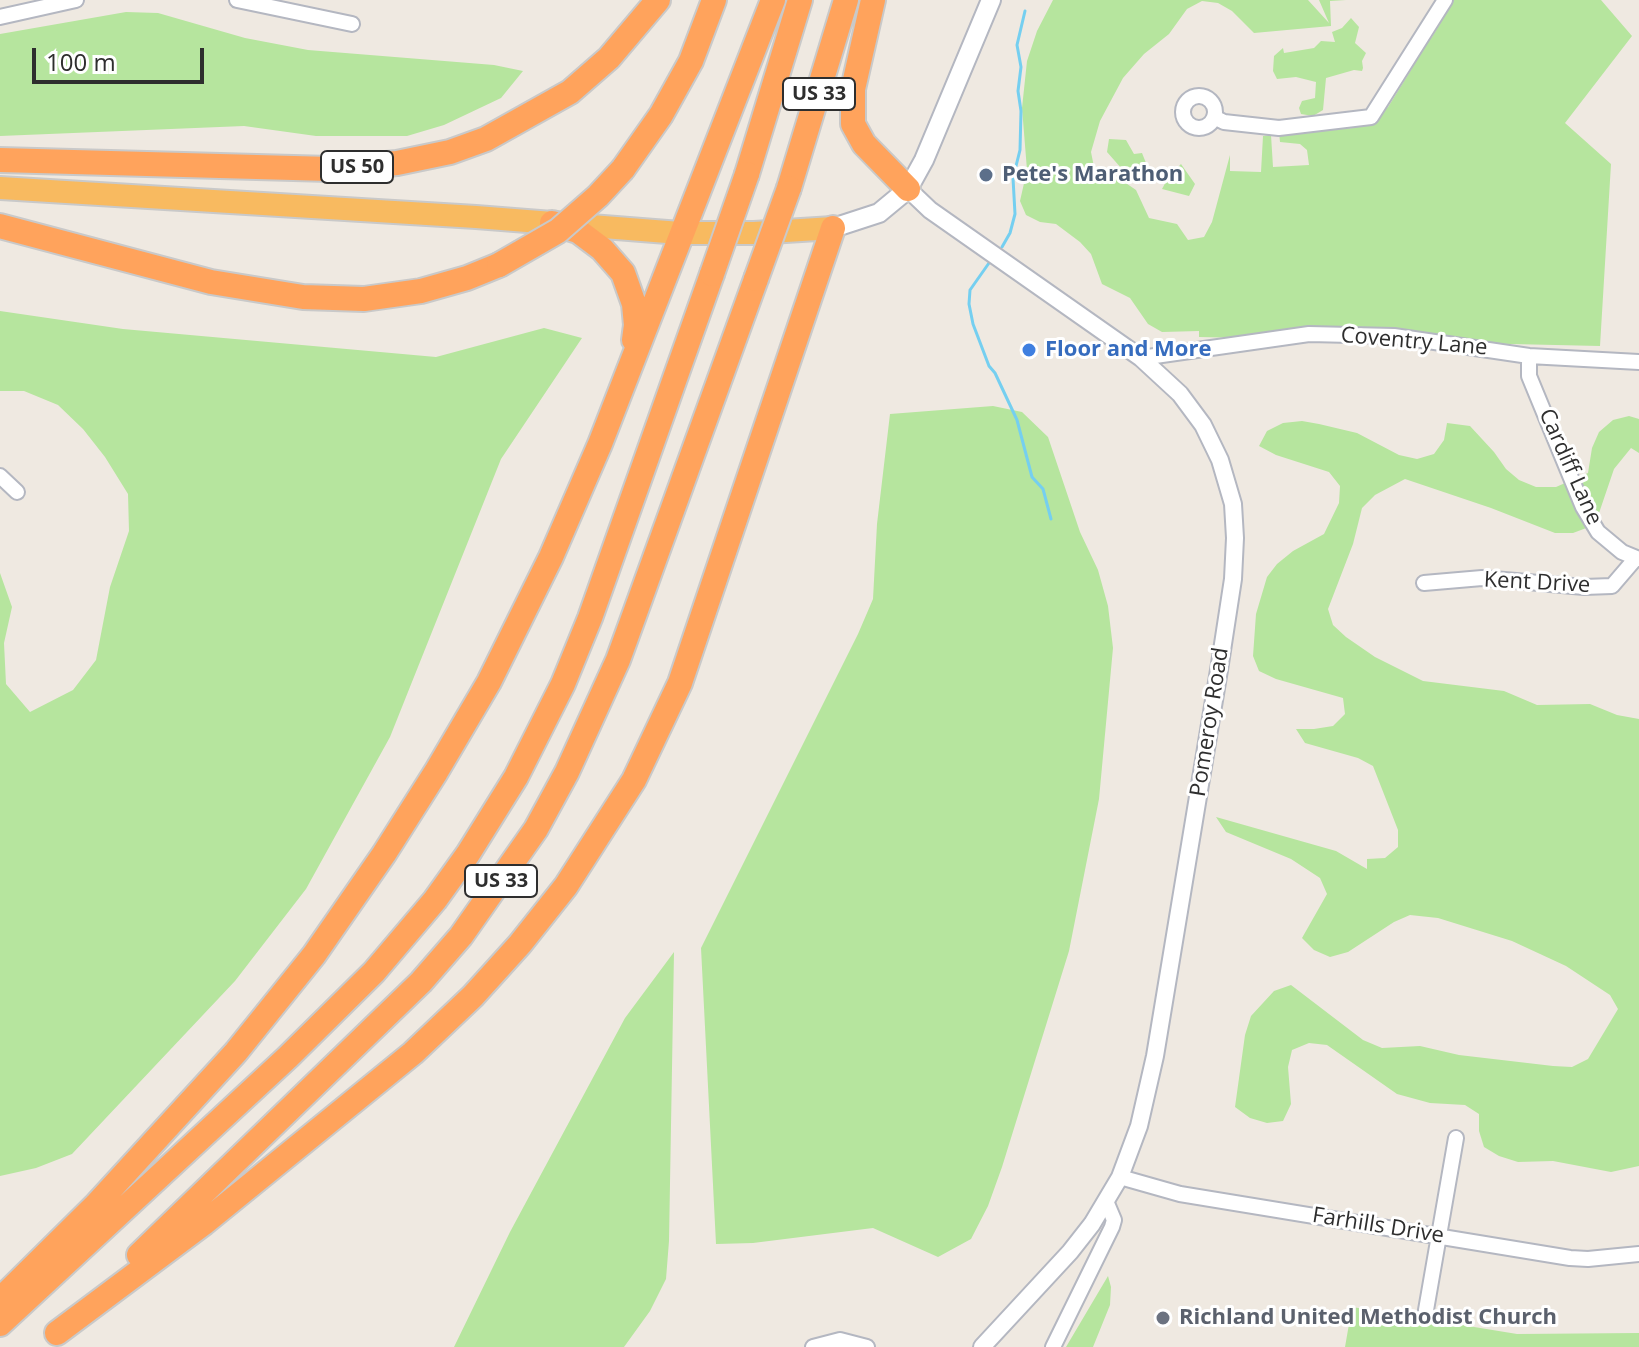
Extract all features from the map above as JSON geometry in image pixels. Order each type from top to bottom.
[{"type":"highway","name":"US 50","points":[[0,160],[330,169],[397,163],[450,152],[486,139],[570,92],[609,58],[658,0]]},
{"type":"highway","points":[[0,226],[211,282],[303,297],[364,299],[421,291],[467,278],[499,265],[558,231],[623,169],[661,115],[691,61],[714,0]]},
{"type":"highway","points":[[0,1300],[96,1205],[236,1052],[314,955],[436,772],[496,668],[551,557],[600,444],[773,0]]},
{"type":"highway","name":"US 33","points":[[0,1324],[257,1086],[374,972],[435,900],[516,777],[563,684],[590,618],[747,174],[800,0]]},
{"type":"highway","name":"US 33","points":[[49,1340],[222,1177],[421,982],[461,936],[536,829],[567,772],[618,660],[789,188],[846,0]]},
{"type":"highway","points":[[873,0],[853,89],[853,124],[860,139],[908,189]]},
{"type":"highway","points":[[0,173],[152,184],[275,204]]},
{"type":"highway","points":[[0,188],[680,233],[754,233],[833,228],[680,683],[634,780],[566,886],[473,996],[413,1053],[204,1223],[49,1340]]},
{"type":"highway","points":[[552,223],[578,231],[602,249],[623,273],[630,286],[636,325],[630,364]]},
{"type":"main road","points":[[833,228],[879,213],[908,189],[924,160],[991,0]]},
{"type":"street","points":[[0,17],[76,0]]},
{"type":"street","points":[[237,0],[352,24]]},
{"type":"street","points":[[1214,117],[1224,122],[1279,128],[1371,117],[1445,0]]},
{"type":"street","name":"Pomeroy Road","points":[[908,189],[930,210],[1141,358],[1180,394],[1212,442],[1233,504],[1235,553],[1224,640],[1147,1096],[1120,1177],[1106,1201],[1070,1252],[982,1347]]},
{"type":"street","name":"Coventry Lane","points":[[1141,358],[1309,334],[1394,336],[1529,356],[1639,362]]},
{"type":"street","name":"Cardiff Lane","points":[[1529,356],[1529,376],[1583,507],[1598,532],[1622,552],[1638,558]]},
{"type":"street","points":[[0,476],[17,492]]},
{"type":"street","name":"Kent Drive","points":[[1424,583],[1482,578],[1584,587],[1612,586],[1638,558]]},
{"type":"street","points":[[1426,1310],[1456,1138]]},
{"type":"street","name":"Farhills Drive","points":[[1120,1177],[1180,1194],[1579,1259],[1639,1254]]},
{"type":"street","points":[[1053,1347],[1112,1227],[1114,1220],[1106,1201]]},
{"type":"street","points":[[813,1347],[840,1340],[867,1347]]},
{"type":"green space","points":[[1053,0],[1308,0],[1329,23],[1319,0],[1346,0],[1330,1],[1331,26],[1254,33],[1232,11],[1218,3],[1202,1],[1187,9],[1169,34],[1144,54],[1123,78],[1100,121],[1091,152],[1094,167],[1114,175],[1136,190],[1149,218],[1177,224],[1188,240],[1204,237],[1212,222],[1230,155],[1230,171],[1261,172],[1263,136],[1271,135],[1273,167],[1309,165],[1307,150],[1300,144],[1280,142],[1279,132],[1354,128],[1388,107],[1419,51],[1432,37],[1454,0],[1601,0],[1632,36],[1565,123],[1611,164],[1600,346],[1199,337],[1199,331],[1162,332],[1148,324],[1130,298],[1102,284],[1091,254],[1080,242],[1056,224],[1040,222],[1026,215],[1020,201],[1027,170],[1022,108],[1027,61],[1037,31]]},
{"type":"green space","points":[[126,12],[158,13],[245,38],[308,50],[494,65],[523,71],[501,98],[444,125],[407,136],[316,136],[244,126],[0,136],[0,34]]},
{"type":"green space","points":[[1351,18],[1359,27],[1355,43],[1366,53],[1362,71],[1354,70],[1326,78],[1323,110],[1313,116],[1301,114],[1299,108],[1302,101],[1315,98],[1316,82],[1296,77],[1277,79],[1273,71],[1274,56],[1283,48],[1284,53],[1314,48],[1321,41],[1335,42],[1332,32],[1342,28]]},
{"type":"green space","points":[[1109,139],[1126,140],[1134,154],[1142,153],[1146,163],[1129,177],[1107,152]]},
{"type":"green space","points":[[1181,164],[1195,184],[1189,196],[1162,189]]},
{"type":"green space","points":[[0,311],[123,329],[436,357],[544,328],[582,338],[501,459],[390,737],[306,889],[235,981],[72,1154],[36,1168],[0,1176],[0,573],[12,607],[4,643],[6,684],[30,712],[73,690],[96,660],[110,587],[129,531],[128,494],[83,429],[58,405],[24,391],[0,391]]},
{"type":"green space","points":[[993,406],[1022,412],[1048,437],[1080,532],[1098,570],[1108,606],[1113,648],[1099,799],[1069,951],[1002,1167],[988,1206],[971,1239],[938,1257],[873,1228],[753,1243],[716,1244],[701,948],[873,599],[877,524],[890,414]]},
{"type":"green space","points":[[1629,416],[1639,419],[1639,453],[1631,448],[1614,469],[1599,513],[1589,527],[1573,533],[1555,533],[1405,479],[1375,495],[1362,508],[1353,544],[1328,609],[1333,625],[1346,637],[1375,657],[1423,681],[1504,691],[1537,705],[1590,704],[1617,715],[1639,719],[1639,1166],[1611,1172],[1553,1161],[1518,1162],[1499,1156],[1484,1147],[1479,1131],[1479,1114],[1465,1105],[1430,1103],[1397,1094],[1327,1045],[1309,1043],[1292,1050],[1288,1067],[1291,1104],[1283,1121],[1267,1123],[1250,1118],[1235,1107],[1245,1035],[1251,1016],[1274,991],[1291,985],[1363,1040],[1382,1048],[1420,1046],[1459,1055],[1553,1066],[1572,1067],[1588,1059],[1618,1009],[1610,995],[1566,966],[1512,941],[1438,918],[1410,915],[1348,952],[1330,957],[1314,950],[1302,938],[1327,894],[1320,878],[1291,859],[1226,832],[1216,817],[1336,851],[1367,869],[1367,859],[1385,858],[1398,847],[1398,830],[1373,766],[1358,758],[1305,743],[1296,729],[1333,726],[1345,714],[1343,698],[1276,679],[1259,671],[1253,656],[1256,614],[1267,577],[1293,551],[1324,534],[1339,503],[1340,486],[1329,472],[1276,455],[1259,446],[1267,431],[1283,423],[1302,421],[1319,424],[1357,433],[1399,455],[1417,459],[1434,454],[1444,440],[1447,423],[1470,426],[1519,480],[1536,487],[1556,487],[1588,473],[1592,448],[1599,432],[1613,420]]},
{"type":"green space","points":[[674,952],[669,1241],[666,1279],[650,1311],[624,1347],[454,1347],[510,1232],[625,1018]]},
{"type":"green space","points":[[1108,1276],[1110,1305],[1093,1347],[1066,1347]]},
{"type":"green space","points":[[1352,1307],[1517,1334],[1639,1333],[1639,1347],[1345,1347]]},
{"type":"waterway","points":[[1002,247],[1015,214],[1013,178],[1020,150],[1021,111],[1018,91],[1021,67],[1017,45],[1025,11]]},
{"type":"waterway","points":[[989,263],[970,290],[973,324],[989,366],[1017,420],[1032,477],[1043,489],[1051,519]]},
{"type":"place","name":"Pete's Marathon","points":[[986,175]]},
{"type":"place","name":"Floor and More","points":[[1029,350]]},
{"type":"place","name":"Richland United Methodist Church","points":[[1163,1318]]}]
